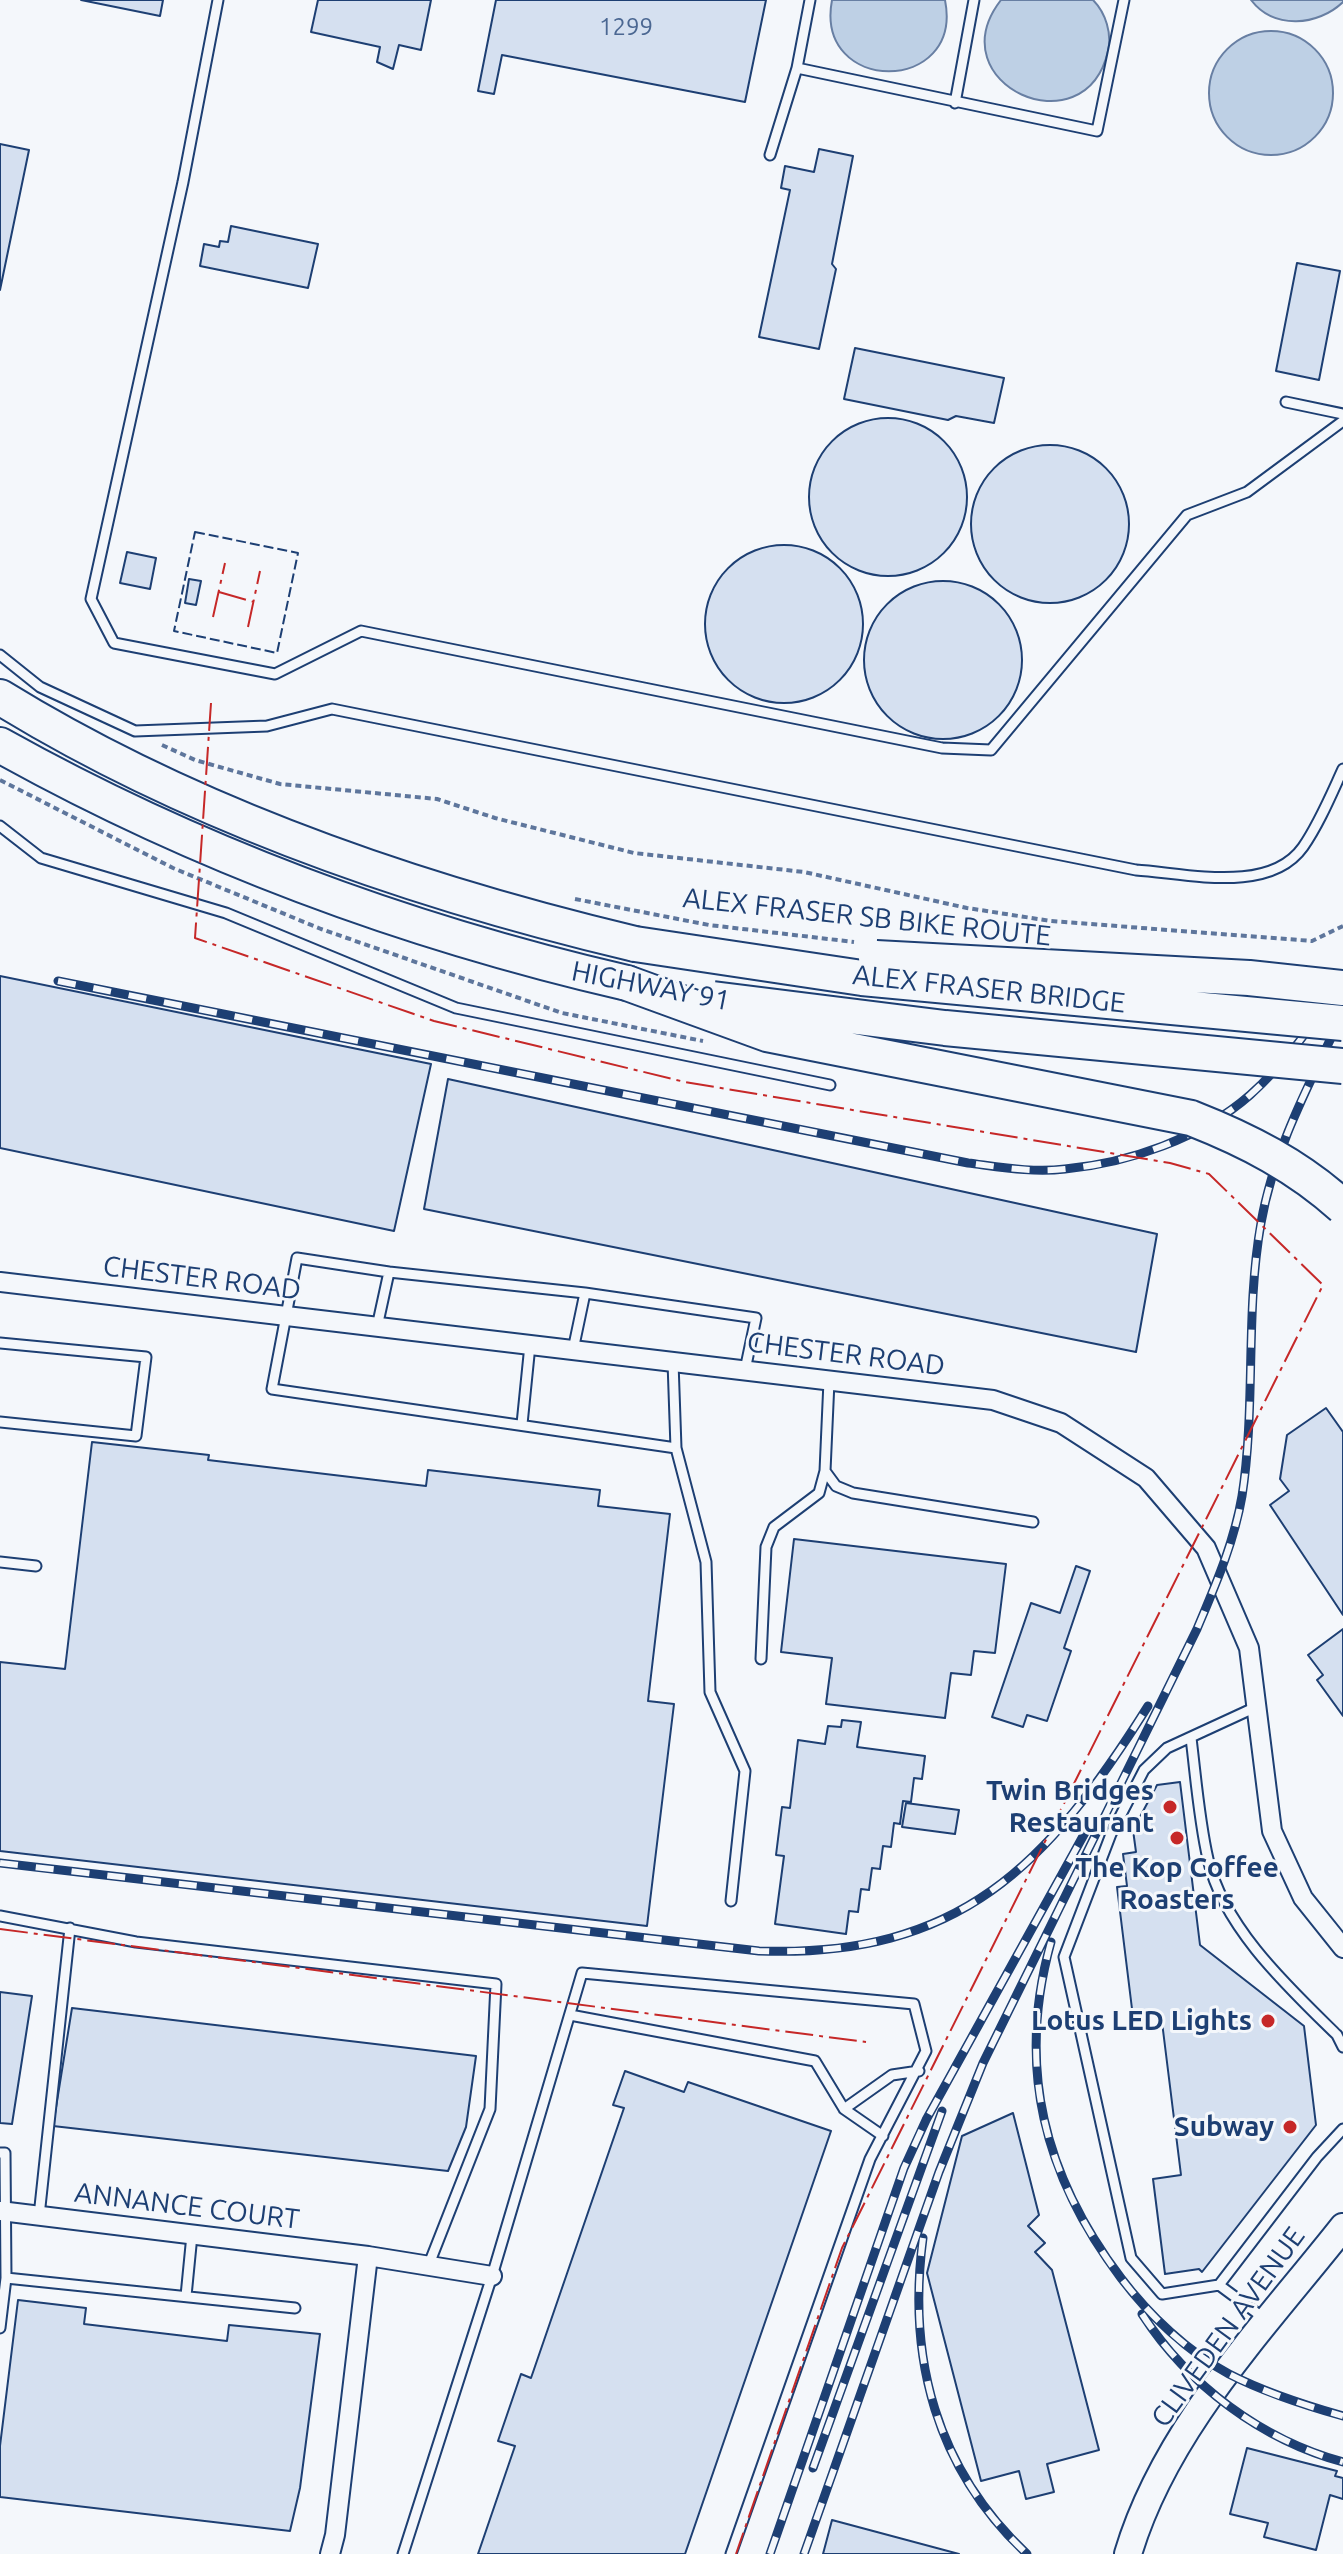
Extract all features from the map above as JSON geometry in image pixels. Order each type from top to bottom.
[{"type":"highway","name":"HIGHWAY 91","points":[[0,697],[140,773],[279,834],[495,908],[635,944]]},
{"type":"highway","name":"HIGHWAY 91","points":[[0,745],[123,810],[264,871],[483,947],[627,983],[857,1019],[1343,1066]]},
{"type":"highway","points":[[635,944],[1249,978],[1343,988]]},
{"type":"highway","name":"ALEX FRASER BRIDGE","points":[[635,944],[862,978],[1343,1023]]},
{"type":"highway","points":[[627,983],[767,1034],[1191,1118],[1239,1137],[1283,1161],[1317,1184],[1343,1207]]},
{"type":"street","name":"CHESTER ROAD","points":[[0,1282],[993,1400],[1061,1423],[1146,1478],[1206,1548],[1220,1574],[1249,1648],[1272,1831],[1303,1898],[1343,1948]]},
{"type":"street","name":"ANNANCE COURT","points":[[4,2212],[368,2256],[492,2276]]},
{"type":"street","name":"CLIVEDEN AVENUE","points":[[1128,2554],[1163,2474],[1200,2410],[1343,2227]]},
{"type":"street","points":[[330,2554],[335,2535],[368,2256]]},
{"type":"lane","points":[[218,0],[183,182],[91,599],[114,643],[275,674],[361,631],[942,748],[991,750],[1187,515],[1247,492],[1343,421]]},
{"type":"lane","points":[[770,155],[797,68],[810,0]]},
{"type":"lane","points":[[955,103],[974,0]]},
{"type":"lane","points":[[797,68],[1097,131],[1124,0]]},
{"type":"lane","points":[[1286,402],[1343,414]]},
{"type":"lane","points":[[0,655],[40,687],[135,731],[267,726],[332,709],[1136,870],[1250,877],[1279,866],[1301,850],[1343,769]]},
{"type":"lane","points":[[0,826],[41,858],[226,913],[456,1008],[830,1085]]},
{"type":"lane","points":[[676,1448],[272,1389],[297,1258],[389,1272],[585,1293],[756,1318],[745,1370]]},
{"type":"lane","points":[[377,1327],[389,1272]]},
{"type":"lane","points":[[573,1350],[585,1293]]},
{"type":"lane","points":[[0,1343],[146,1357],[136,1436],[0,1422]]},
{"type":"lane","points":[[522,1424],[530,1345]]},
{"type":"lane","points":[[673,1362],[676,1448],[706,1562],[710,1692],[745,1771],[731,1901]]},
{"type":"lane","points":[[761,1659],[769,1535],[774,1527],[819,1493],[825,1471],[829,1381]]},
{"type":"lane","points":[[825,1471],[836,1486],[874,1498],[1033,1522]]},
{"type":"lane","points":[[0,1562],[36,1566]]},
{"type":"lane","points":[[1256,1707],[1167,1748],[1144,1770],[1111,1834],[1064,1957],[1131,2258],[1162,2294],[1219,2285],[1317,2157],[1343,2129]]},
{"type":"lane","points":[[1191,1738],[1208,1860],[1217,1887],[1257,1953],[1337,2035],[1343,2047]]},
{"type":"lane","points":[[0,1916],[136,1942],[496,1984],[490,2109],[429,2264]]},
{"type":"lane","points":[[39,2216],[70,1928]]},
{"type":"lane","points":[[403,2554],[492,2276],[582,1973],[914,2004],[926,2051],[919,2071],[870,2159],[731,2554]]},
{"type":"lane","points":[[570,2015],[815,2061],[844,2109],[883,2136]]},
{"type":"lane","points":[[844,2109],[892,2075],[919,2071]]},
{"type":"lane","points":[[0,2153],[5,2153],[6,2278],[0,2328]]},
{"type":"lane","points":[[186,2296],[192,2235]]},
{"type":"lane","points":[[6,2278],[295,2308]]},
{"type":"lane","points":[[1219,2285],[1268,2321]]},
{"type":"path","points":[[135,731],[195,760],[280,784],[437,799],[495,818],[634,853],[804,872],[1037,919],[1312,941],[1343,926]]},
{"type":"path","name":"ALEX FRASER SB BIKE ROUTE","points":[[564,896],[709,925],[862,943]]},
{"type":"water","points":[[832,0],[945,0],[945,31],[933,53],[913,67],[889,71],[865,67],[845,53],[832,31]]},
{"type":"water","points":[[1001,0],[1093,0],[1105,17],[1109,38],[1108,51],[1094,81],[1072,97],[1047,101],[1022,94],[1000,79],[987,57],[986,30]]},
{"type":"water","points":[[1251,0],[1343,2],[1321,16],[1296,21],[1272,16]]},
{"type":"water","points":[[1271,31],[1295,36],[1315,49],[1328,69],[1333,93],[1328,117],[1315,137],[1295,150],[1271,155],[1247,150],[1227,137],[1214,117],[1209,93],[1214,69],[1227,49],[1247,36]]},
{"type":"building","points":[[81,0],[163,0],[160,16]]},
{"type":"building","points":[[318,0],[431,0],[421,50],[399,45],[393,69],[377,62],[380,47],[311,32]]},
{"type":"building","points":[[496,0],[766,0],[745,102],[502,55],[494,94],[478,91]]},
{"type":"building","points":[[0,144],[29,150],[0,290]]},
{"type":"building","points":[[819,149],[853,156],[832,264],[836,269],[819,349],[759,337],[790,190],[781,188],[785,166],[814,172]]},
{"type":"building","points":[[231,226],[318,244],[308,288],[200,266],[204,244],[219,247],[220,241],[228,242]]},
{"type":"building","points":[[1297,263],[1340,271],[1319,380],[1276,371]]},
{"type":"building","points":[[855,348],[1004,378],[994,423],[956,416],[948,420],[844,399]]},
{"type":"building","points":[[888,418],[918,424],[944,441],[961,467],[967,497],[961,527],[944,553],[918,570],[888,576],[858,570],[832,553],[815,527],[809,497],[815,467],[832,441],[858,424]]},
{"type":"building","points":[[1050,445],[1080,451],[1106,468],[1123,494],[1129,524],[1123,554],[1106,580],[1080,597],[1050,603],[1020,597],[994,580],[977,554],[971,524],[977,494],[994,468],[1020,451]]},
{"type":"building","points":[[784,545],[814,551],[840,568],[857,594],[863,624],[857,654],[840,680],[814,697],[784,703],[754,697],[728,680],[711,654],[705,624],[711,594],[728,568],[754,551]]},
{"type":"building","points":[[127,552],[156,558],[150,589],[120,583]]},
{"type":"building","points":[[189,579],[201,581],[196,605],[185,603]]},
{"type":"building","points":[[943,581],[973,587],[999,604],[1016,630],[1022,660],[1016,690],[999,716],[973,733],[943,739],[913,733],[887,716],[870,690],[864,660],[870,630],[887,604],[913,587]]},
{"type":"building","points":[[0,976],[431,1064],[394,1231],[0,1148]]},
{"type":"building","points":[[448,1079],[1157,1234],[1136,1352],[424,1209]]},
{"type":"building","points":[[1326,1408],[1343,1432],[1343,1615],[1270,1505],[1289,1491],[1280,1479],[1287,1435]]},
{"type":"building","points":[[92,1442],[209,1455],[208,1460],[426,1486],[428,1470],[600,1490],[598,1506],[670,1514],[648,1701],[674,1704],[647,1926],[0,1851],[0,1662],[65,1669]]},
{"type":"building","points":[[794,1539],[1006,1564],[995,1653],[974,1651],[971,1675],[951,1673],[945,1718],[826,1704],[832,1658],[781,1652]]},
{"type":"building","points":[[1076,1566],[1090,1571],[1064,1648],[1071,1651],[1047,1721],[1027,1715],[1023,1727],[992,1717],[1031,1603],[1060,1613]]},
{"type":"building","points":[[1343,1629],[1343,1716],[1317,1680],[1323,1675],[1308,1655]]},
{"type":"building","points":[[842,1720],[861,1722],[857,1747],[925,1756],[922,1779],[914,1778],[911,1802],[903,1801],[900,1824],[894,1823],[891,1847],[883,1846],[880,1869],[872,1868],[869,1890],[861,1889],[858,1912],[849,1911],[846,1934],[775,1924],[784,1856],[776,1855],[782,1807],[790,1808],[798,1740],[825,1744],[828,1726],[841,1727]]},
{"type":"building","points":[[1180,1782],[1200,1945],[1304,2026],[1316,2125],[1202,2272],[1199,2269],[1165,2274],[1153,2179],[1181,2175],[1161,2014],[1133,2017],[1117,1887],[1127,1886],[1123,1854],[1136,1852],[1133,1830],[1157,1785]]},
{"type":"building","points":[[906,1803],[959,1810],[955,1834],[902,1827]]},
{"type":"building","points":[[0,1992],[32,1996],[12,2124],[0,2123]]},
{"type":"building","points":[[72,2008],[476,2056],[466,2127],[448,2171],[53,2126]]},
{"type":"building","points":[[625,2071],[684,2092],[688,2082],[831,2131],[685,2554],[478,2554],[515,2446],[498,2441],[521,2374],[531,2378],[624,2108],[613,2105]]},
{"type":"building","points":[[1013,2113],[1039,2215],[1028,2226],[1045,2243],[1035,2252],[1052,2270],[1099,2450],[1047,2464],[1054,2492],[1026,2499],[1019,2471],[981,2481],[927,2273],[962,2136]]},
{"type":"building","points":[[18,2300],[86,2308],[84,2324],[227,2341],[229,2325],[320,2334],[300,2488],[290,2531],[0,2497],[0,2446]]},
{"type":"building","points":[[1247,2448],[1337,2471],[1335,2476],[1343,2478],[1343,2499],[1330,2495],[1316,2550],[1264,2537],[1268,2523],[1230,2514]]},
{"type":"building","points":[[832,2520],[959,2554],[823,2554]]},
{"type":"railway","points":[[58,981],[968,1163],[1041,1170],[1114,1161],[1163,1146],[1209,1124],[1250,1095],[1276,1069],[1343,981]]},
{"type":"railway","points":[[804,2554],[939,2172],[983,2063],[1197,1629],[1223,1564],[1242,1496],[1249,1428],[1253,1291],[1267,1195],[1295,1115],[1343,1013]]},
{"type":"railway","points":[[0,1863],[759,1951],[829,1949],[891,1938],[944,1918],[991,1891],[1034,1855],[1073,1812],[1148,1706]]},
{"type":"railway","points":[[770,2554],[904,2168],[926,2120],[1087,1829]]},
{"type":"railway","points":[[1051,1942],[1036,2033],[1037,2076],[1044,2119],[1056,2160],[1094,2239],[1144,2306],[1199,2355],[1257,2387],[1343,2416]]},
{"type":"railway","points":[[813,2468],[942,2111]]},
{"type":"railway","points":[[923,2238],[919,2283],[920,2326],[925,2368],[935,2409],[950,2448],[970,2486],[996,2521],[1027,2554]]},
{"type":"railway","points":[[1142,2314],[1181,2364],[1229,2406],[1284,2440],[1343,2462]]},
{"type":"fence","points":[[195,532],[298,553],[277,653],[174,631],[195,532]]},
{"type":"power","points":[[213,617],[225,563]]},
{"type":"power","points":[[248,627],[260,571]]},
{"type":"power","points":[[219,592],[254,602]]},
{"type":"power","points":[[211,703],[195,938],[434,1021],[685,1082],[1170,1163],[1209,1174],[1323,1285],[842,2248],[736,2554]]},
{"type":"power","points":[[0,1929],[866,2042]]},
{"type":"place","name":"Twin Bridges Restaurant","points":[[1170,1807]]},
{"type":"place","name":"The Kop Coffee Roasters","points":[[1177,1838]]},
{"type":"place","name":"Lotus LED Lights","points":[[1268,2021]]},
{"type":"place","name":"Subway","points":[[1290,2127]]}]
